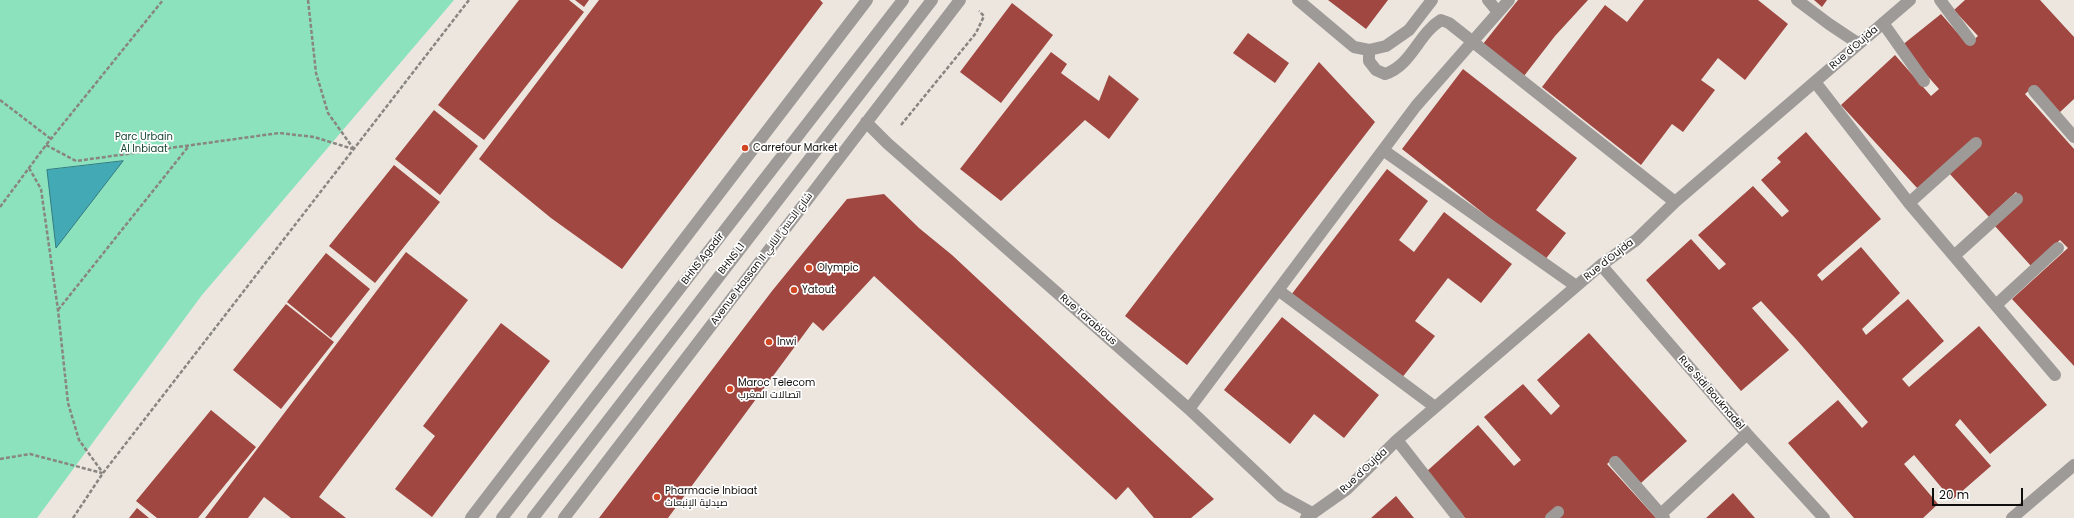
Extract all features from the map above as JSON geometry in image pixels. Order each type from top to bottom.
[{"type":"street","name":"BHNS Agadir","points":[[502,518],[903,0]]},
{"type":"street","name":"BHNS L1","points":[[533,518],[932,0]]},
{"type":"street","name":"Avenue Hassan II شارع الحسن الثاني","points":[[564,518],[960,0]]},
{"type":"street","points":[[1298,0],[1354,47],[1369,50],[1386,46],[1409,30],[1432,0]]},
{"type":"street","points":[[1488,0],[1498,12]]},
{"type":"street","points":[[1189,409],[1416,106],[1509,0]]},
{"type":"street","points":[[1797,0],[1859,44]]},
{"type":"street","name":"Rue d'Oujda","points":[[1309,515],[1347,489],[1397,440],[1601,265],[1636,240],[1674,202],[1910,0]]},
{"type":"street","points":[[1940,0],[1970,40]]},
{"type":"street","points":[[471,518],[866,1]]},
{"type":"street","points":[[1369,50],[1369,61],[1376,70],[1385,74],[1392,72],[1405,63],[1434,25],[1441,20],[1449,23],[1674,202]]},
{"type":"street","points":[[1883,24],[1924,81]]},
{"type":"street","points":[[1815,82],[1909,203],[2055,375]]},
{"type":"street","points":[[2034,91],[2074,137]]},
{"type":"street","name":"Rue Tarablous","points":[[866,122],[887,143],[1189,409],[1281,496],[1309,515]]},
{"type":"street","points":[[1909,203],[1976,143]]},
{"type":"street","points":[[1383,150],[1576,286]]},
{"type":"street","points":[[1954,256],[2017,199]]},
{"type":"street","points":[[1996,305],[2058,248]]},
{"type":"street","name":"Rue Sidi Bouknadel","points":[[1601,265],[1747,434],[1824,518]]},
{"type":"street","points":[[1278,290],[1435,407]]},
{"type":"street","points":[[1615,462],[1662,516],[1747,434]]},
{"type":"street","points":[[1397,440],[1458,518]]},
{"type":"street","points":[[2012,518],[2074,464]]},
{"type":"path","points":[[0,207],[46,145],[163,0]]},
{"type":"path","points":[[308,0],[318,80],[328,113],[353,149]]},
{"type":"path","points":[[73,518],[103,473],[468,0]]},
{"type":"path","points":[[887,143],[976,33],[984,16],[977,10]]},
{"type":"path","points":[[0,100],[51,139]]},
{"type":"path","points":[[46,145],[76,161],[188,147],[278,133],[314,137],[353,149]]},
{"type":"path","points":[[58,310],[188,147]]},
{"type":"path","points":[[29,168],[41,189],[58,310],[68,403],[79,440],[103,473]]},
{"type":"path","points":[[0,458],[30,454],[103,473]]},
{"type":"green space","name":"Parc Urbain Al Inbiaat","points":[[0,0],[454,0],[202,295],[37,518],[0,518]]},
{"type":"water","points":[[123,161],[56,248],[47,170]]},
{"type":"building","points":[[519,0],[569,0],[584,12],[484,140],[438,105]]},
{"type":"building","points":[[575,0],[589,0],[584,7]]},
{"type":"building","points":[[599,0],[820,0],[823,3],[622,269],[551,218],[479,159]]},
{"type":"building","points":[[1328,0],[1388,0],[1366,29]]},
{"type":"building","points":[[1518,0],[1588,0],[1555,36],[1524,76],[1483,44]]},
{"type":"building","points":[[1644,0],[1758,0],[1788,24],[1745,80],[1718,58],[1701,80],[1715,90],[1683,132],[1672,124],[1641,165],[1542,87],[1605,5],[1627,22]]},
{"type":"building","points":[[1814,0],[1827,0],[1822,7]]},
{"type":"building","points":[[1965,0],[2040,0],[2074,37],[2074,99],[2059,113],[2034,86],[2025,94],[2074,149],[2074,366],[2012,299],[2068,248],[2060,240],[2031,266],[1994,225],[2022,199],[2016,192],[1989,217],[1949,173],[1918,189],[1841,105],[1895,55],[1931,96],[1939,89],[1901,46],[1941,14],[1968,45],[1978,36],[1954,10]]},
{"type":"building","points":[[1012,3],[1053,35],[1001,103],[960,72]]},
{"type":"building","points":[[1248,33],[1289,63],[1275,83],[1233,53]]},
{"type":"building","points":[[1051,52],[1067,64],[1061,73],[1099,101],[1109,75],[1139,99],[1109,139],[1085,120],[1001,201],[960,169]]},
{"type":"building","points":[[1319,62],[1375,122],[1187,365],[1125,316]]},
{"type":"building","points":[[1463,69],[1577,158],[1536,210],[1566,233],[1544,261],[1402,149]]},
{"type":"building","points":[[434,110],[478,146],[440,195],[395,159]]},
{"type":"building","points":[[1806,132],[1881,219],[1817,275],[1822,281],[1861,247],[1900,293],[1862,329],[1866,335],[1908,299],[1944,341],[1902,379],[1909,387],[1979,326],[2047,405],[1990,454],[1960,419],[1955,425],[1991,466],[1952,500],[1914,455],[1904,464],[1938,504],[1923,518],[1854,518],[1788,443],[1838,400],[1862,428],[1868,422],[1761,301],[1752,308],[1789,350],[1741,391],[1646,280],[1691,239],[1719,270],[1726,264],[1698,235],[1753,186],[1782,217],[1789,211],[1761,180],[1781,162],[1777,158]]},
{"type":"building","points":[[394,165],[440,202],[375,283],[329,246]]},
{"type":"building","points":[[1387,169],[1428,201],[1399,240],[1414,252],[1444,212],[1512,264],[1481,303],[1448,278],[1415,321],[1435,336],[1401,379],[1291,295]]},
{"type":"building","points":[[884,194],[919,228],[952,255],[1214,499],[1191,518],[1154,518],[1128,487],[1116,500],[874,276],[823,331],[813,322],[668,518],[599,518],[772,291],[847,199]]},
{"type":"building","points":[[406,252],[468,300],[319,497],[346,518],[291,518],[264,497],[248,518],[205,518]]},
{"type":"building","points":[[326,253],[370,289],[331,338],[287,302]]},
{"type":"building","points":[[286,304],[334,342],[281,409],[233,370]]},
{"type":"building","points":[[1282,317],[1379,395],[1344,438],[1314,414],[1290,444],[1224,390]]},
{"type":"building","points":[[501,323],[550,361],[432,517],[395,489],[435,436],[423,426]]},
{"type":"building","points":[[1589,333],[1687,441],[1641,483],[1616,456],[1607,464],[1656,518],[1558,518],[1564,512],[1559,508],[1547,518],[1465,518],[1426,472],[1478,425],[1514,466],[1521,460],[1484,417],[1523,384],[1551,415],[1560,406],[1537,380]]},
{"type":"building","points":[[211,410],[256,447],[198,518],[157,518],[136,501]]},
{"type":"building","points":[[1733,493],[1755,518],[1706,518]]},
{"type":"building","points":[[1396,496],[1414,518],[1371,518]]},
{"type":"building","points":[[137,508],[149,518],[129,518]]},
{"type":"place","name":"Carrefour Market","points":[[745,148]]},
{"type":"place","name":"Olympic","points":[[809,268]]},
{"type":"place","name":"Yatout","points":[[794,290]]},
{"type":"place","name":"Inwi","points":[[769,342]]},
{"type":"place","name":"Maroc Telecom اتصالات المغرب","points":[[730,389]]},
{"type":"place","name":"Pharmacie Inbiaat صيدلية الإنبعاث","points":[[657,497]]}]
